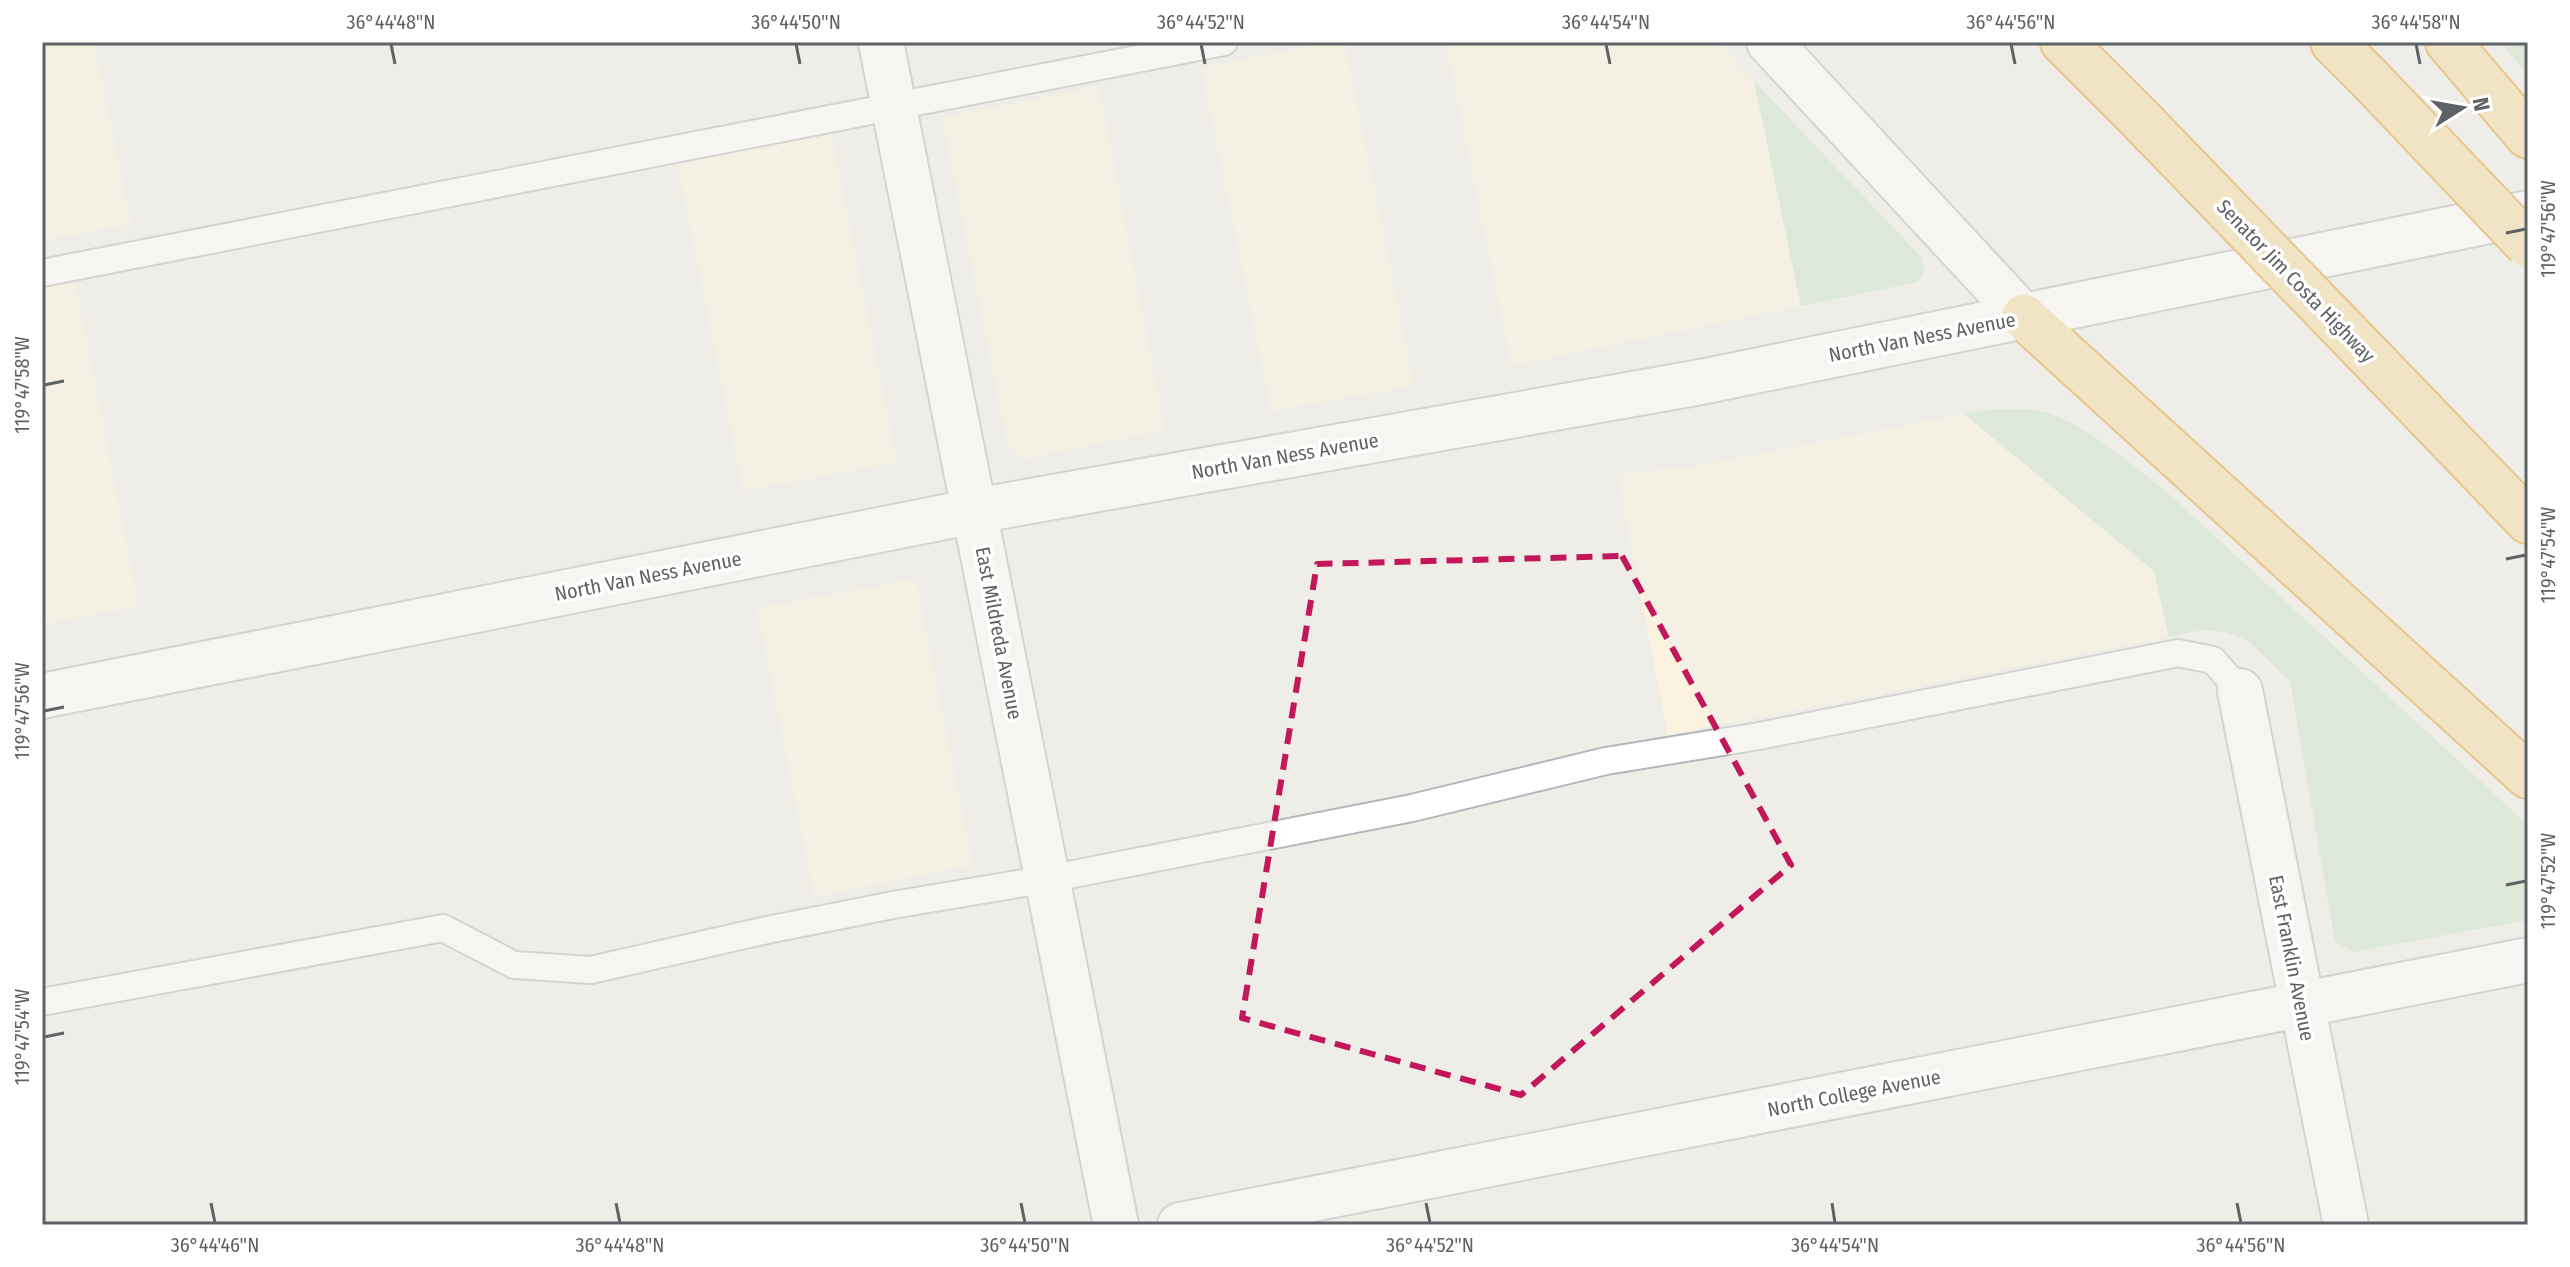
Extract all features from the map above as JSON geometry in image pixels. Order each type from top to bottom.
[{"type":"highway","name":"Senator Jim Costa Highway","points":[[2063,42],[2528,521]]},
{"type":"highway","points":[[2333,42],[2528,245]]},
{"type":"highway","points":[[2454,48],[2528,136]]},
{"type":"highway","points":[[2024,317],[2528,776]]},
{"type":"street","name":"East Mildreda Avenue","points":[[881,42],[1116,1225]]},
{"type":"street","points":[[1769,42],[2024,317]]},
{"type":"street","name":"North Van Ness Avenue","points":[[42,696],[975,511],[1701,382],[2528,213]]},
{"type":"street","name":"East Franklin Avenue","points":[[2240,691],[2346,1225]]},
{"type":"street","name":"North College Avenue","points":[[1180,1225],[2528,960]]},
{"type":"lane","points":[[42,273],[1224,42]]},
{"type":"lane","points":[[42,1002],[443,928],[514,965],[591,970],[893,905],[1048,879],[1412,808],[1606,761],[1759,736],[2178,653],[2213,660],[2240,691]]},
{"type":"highlighted area","points":[[1622,556],[1791,865],[1521,1095],[1242,1018],[1317,564]]},
{"type":"shaded area","points":[[42,42],[94,42],[131,224],[42,241]]},
{"type":"shaded area","points":[[1345,42],[1414,386],[1271,411],[1201,67]]},
{"type":"shaded area","points":[[1446,42],[1717,42],[1754,81],[1801,306],[1511,366]]},
{"type":"shaded area","points":[[1099,86],[1165,430],[1024,459],[1008,447],[942,118]]},
{"type":"shaded area","points":[[831,133],[897,462],[743,491],[677,162]]},
{"type":"shaded area","points":[[74,276],[139,606],[42,624],[42,282]]},
{"type":"shaded area","points":[[1964,414],[2154,571],[2169,637],[1668,735],[1617,474],[1690,467]]},
{"type":"shaded area","points":[[916,579],[973,865],[814,897],[757,608]]},
{"type":"green space","points":[[2528,42],[2528,75],[2502,44]]},
{"type":"green space","points":[[1754,81],[1922,258],[1925,272],[1918,282],[1801,306]]},
{"type":"green space","points":[[1995,409],[2034,410],[2055,416],[2089,433],[2124,458],[2169,494],[2528,825],[2528,920],[2354,952],[2335,942],[2290,681],[2248,641],[2226,632],[2202,630],[2169,637],[2154,571],[1964,414]]}]
